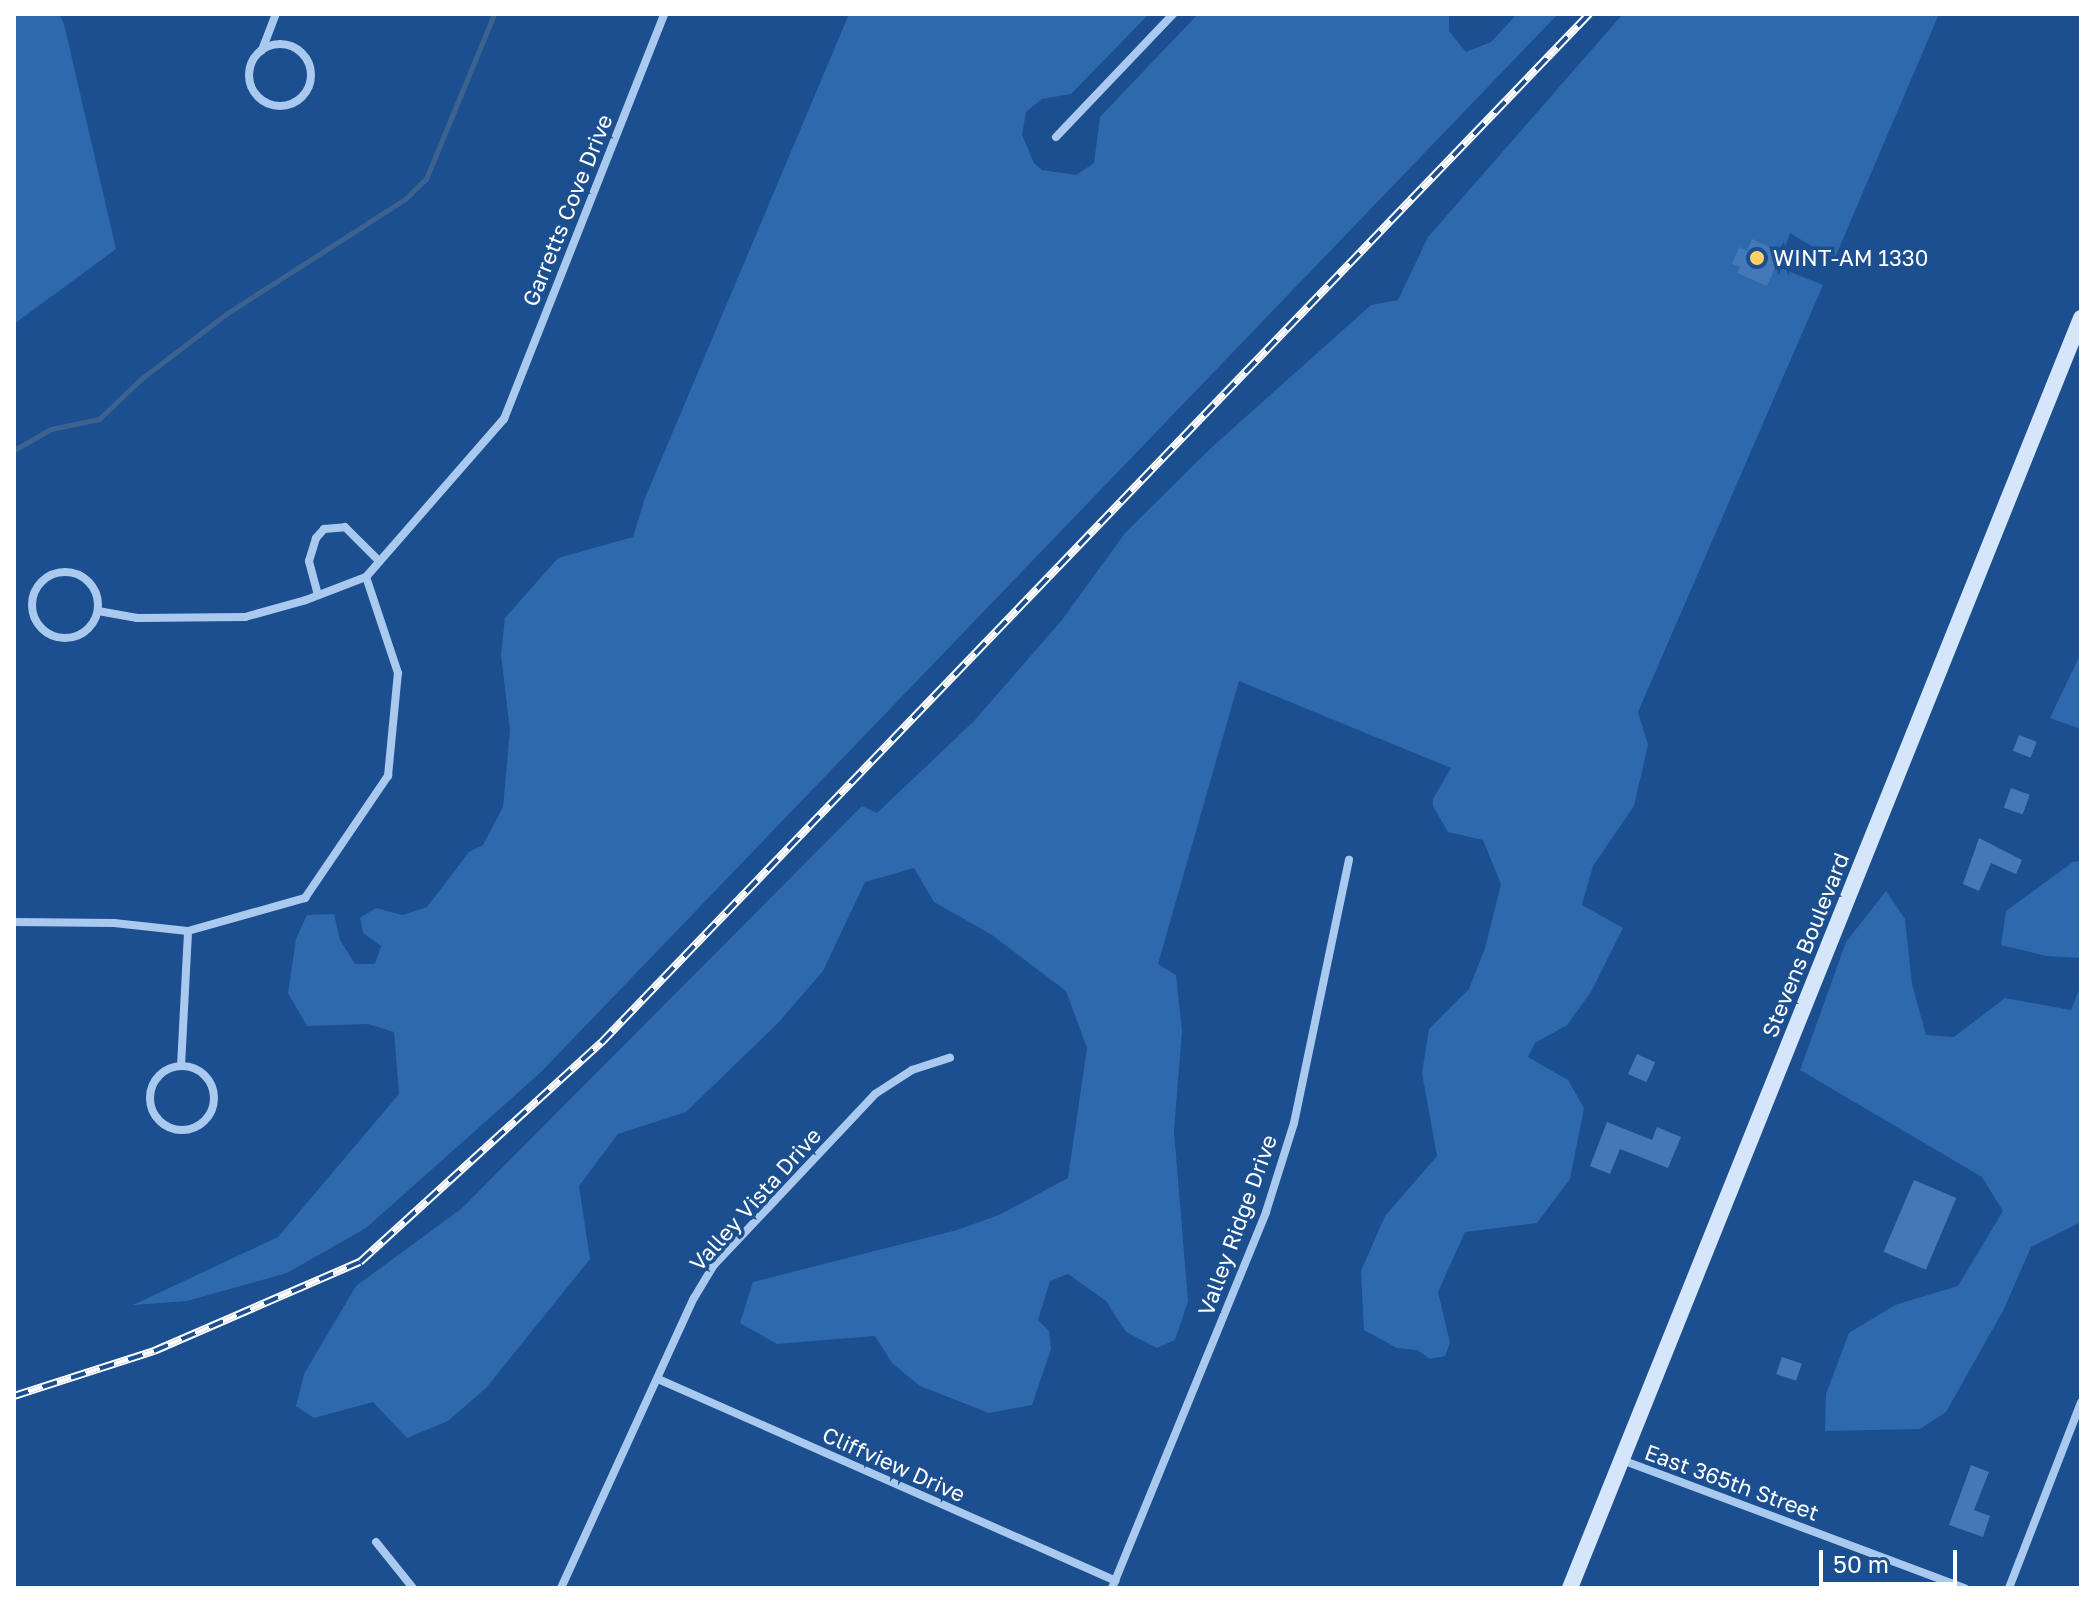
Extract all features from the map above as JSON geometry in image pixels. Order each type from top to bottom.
[{"type":"street","points":[[262,50],[283,44],[293,46],[308,61],[310,83],[298,100],[279,106],[261,99],[251,84],[251,65],[262,50],[276,14]]},
{"type":"street","name":"Garretts Cove Drive","points":[[366,577],[504,419],[664,14]]},
{"type":"street","points":[[1056,137],[1173,14]]},
{"type":"street","name":"Stevens Boulevard","points":[[1570,1588],[2081,318]]},
{"type":"street","points":[[318,595],[309,561],[316,538],[324,529],[345,527],[379,561]]},
{"type":"street","points":[[60,571],[71,572],[89,581],[99,600],[98,611],[94,622],[77,636],[54,637],[37,623],[32,601],[41,581],[60,571]]},
{"type":"street","points":[[14,922],[114,923],[188,931],[305,898],[388,776],[398,673],[366,577],[245,617],[137,618],[98,611]]},
{"type":"street","name":"Valley Ridge Drive","points":[[1114,1585],[1266,1212],[1294,1123],[1349,860]]},
{"type":"street","points":[[181,1066],[188,931]]},
{"type":"street","name":"Valley Vista Drive","points":[[561,1588],[694,1298],[714,1265],[875,1094],[912,1070],[950,1058]]},
{"type":"street","points":[[181,1066],[200,1072],[212,1089],[214,1100],[206,1119],[198,1126],[178,1130],[159,1121],[150,1102],[154,1082],[170,1068],[181,1066]]},
{"type":"street","name":"Cliffview Drive","points":[[658,1379],[1114,1585]]},
{"type":"street","points":[[2009,1588],[2081,1402]]},
{"type":"street","name":"East 365th Street","points":[[1622,1460],[1965,1588]]},
{"type":"street","points":[[376,1542],[413,1588]]},
{"type":"shaded area","points":[[14,14],[59,14],[64,24],[116,249],[14,324]]},
{"type":"shaded area","points":[[849,14],[1149,14],[1071,94],[1042,99],[1026,112],[1022,135],[1034,163],[1042,170],[1076,175],[1094,163],[1100,117],[1198,14],[1449,14],[1449,31],[1466,52],[1491,42],[1517,14],[1558,14],[541,1072],[366,1228],[287,1273],[187,1301],[133,1305],[278,1237],[399,1094],[394,1032],[368,1024],[307,1026],[288,993],[296,939],[307,915],[334,914],[340,940],[355,964],[375,964],[381,946],[363,933],[360,918],[376,908],[402,915],[427,907],[469,852],[483,845],[503,807],[510,730],[501,655],[505,618],[558,558],[633,537],[645,498]]},
{"type":"shaded area","points":[[1623,14],[1939,14],[1834,260],[1790,233],[1778,267],[1823,285],[1638,712],[1648,745],[1634,806],[1593,866],[1582,905],[1623,928],[1591,992],[1567,1025],[1535,1043],[1528,1057],[1568,1080],[1584,1108],[1570,1179],[1537,1223],[1465,1232],[1438,1292],[1450,1343],[1445,1356],[1430,1359],[1417,1350],[1397,1348],[1364,1330],[1361,1271],[1385,1216],[1437,1156],[1422,1073],[1429,1029],[1469,989],[1485,948],[1501,884],[1483,840],[1448,832],[1433,806],[1433,799],[1451,768],[1239,681],[1158,964],[1176,975],[1182,1031],[1174,1131],[1188,1301],[1175,1340],[1157,1348],[1126,1332],[1106,1301],[1068,1274],[1050,1281],[1038,1320],[1049,1331],[1051,1349],[1032,1405],[989,1413],[920,1386],[892,1363],[875,1336],[777,1344],[740,1323],[753,1282],[957,1230],[999,1215],[1068,1178],[1087,1048],[1066,991],[992,935],[934,902],[914,868],[865,882],[823,971],[778,1023],[686,1112],[618,1134],[579,1186],[590,1259],[486,1388],[448,1421],[407,1438],[373,1402],[314,1418],[296,1406],[304,1374],[356,1286],[461,1209],[862,806],[877,813],[974,721],[1062,620],[1125,533],[1211,448],[1371,305],[1398,300],[1428,237]]},
{"type":"shaded area","points":[[2081,653],[2081,729],[2050,718]]},
{"type":"shaded area","points":[[2081,861],[2081,958],[2046,956],[2001,945],[2006,911],[2073,862]]},
{"type":"shaded area","points":[[1886,891],[1905,919],[1912,984],[1926,1035],[1954,1037],[2005,998],[2071,1010],[2081,985],[2081,1222],[2031,1247],[2004,1309],[1946,1412],[1920,1429],[1825,1431],[1826,1394],[1849,1333],[1895,1305],[1958,1286],[2003,1211],[1982,1177],[1800,1070],[1846,942]]},
{"type":"building","name":"WINT-AM 1330","points":[[1752,239],[1782,252],[1767,286],[1737,273],[1740,267],[1732,264],[1739,247],[1747,251]]},
{"type":"building","points":[[2019,735],[2037,742],[2031,758],[2013,751]]},
{"type":"building","points":[[2011,788],[2030,795],[2023,815],[2004,808]]},
{"type":"building","points":[[1979,838],[2022,860],[2016,874],[1991,863],[1979,891],[1963,884]]},
{"type":"building","points":[[1637,1054],[1655,1062],[1646,1082],[1628,1074]]},
{"type":"building","points":[[1607,1122],[1652,1140],[1657,1127],[1681,1137],[1668,1168],[1620,1149],[1610,1174],[1590,1166]]},
{"type":"building","points":[[1914,1180],[1956,1198],[1926,1270],[1884,1252]]},
{"type":"building","points":[[1782,1357],[1802,1364],[1796,1381],[1776,1374]]},
{"type":"building","points":[[1971,1465],[1989,1472],[1974,1510],[1990,1516],[1983,1537],[1949,1525]]},
{"type":"waterway","points":[[14,450],[51,429],[99,419],[141,379],[226,314],[405,199],[426,179],[494,14]]},
{"type":"railway","points":[[14,1396],[154,1351],[360,1262],[601,1043],[1589,14]]},
{"type":"place","name":"WINT-AM 1330","points":[[1757,258]]}]
